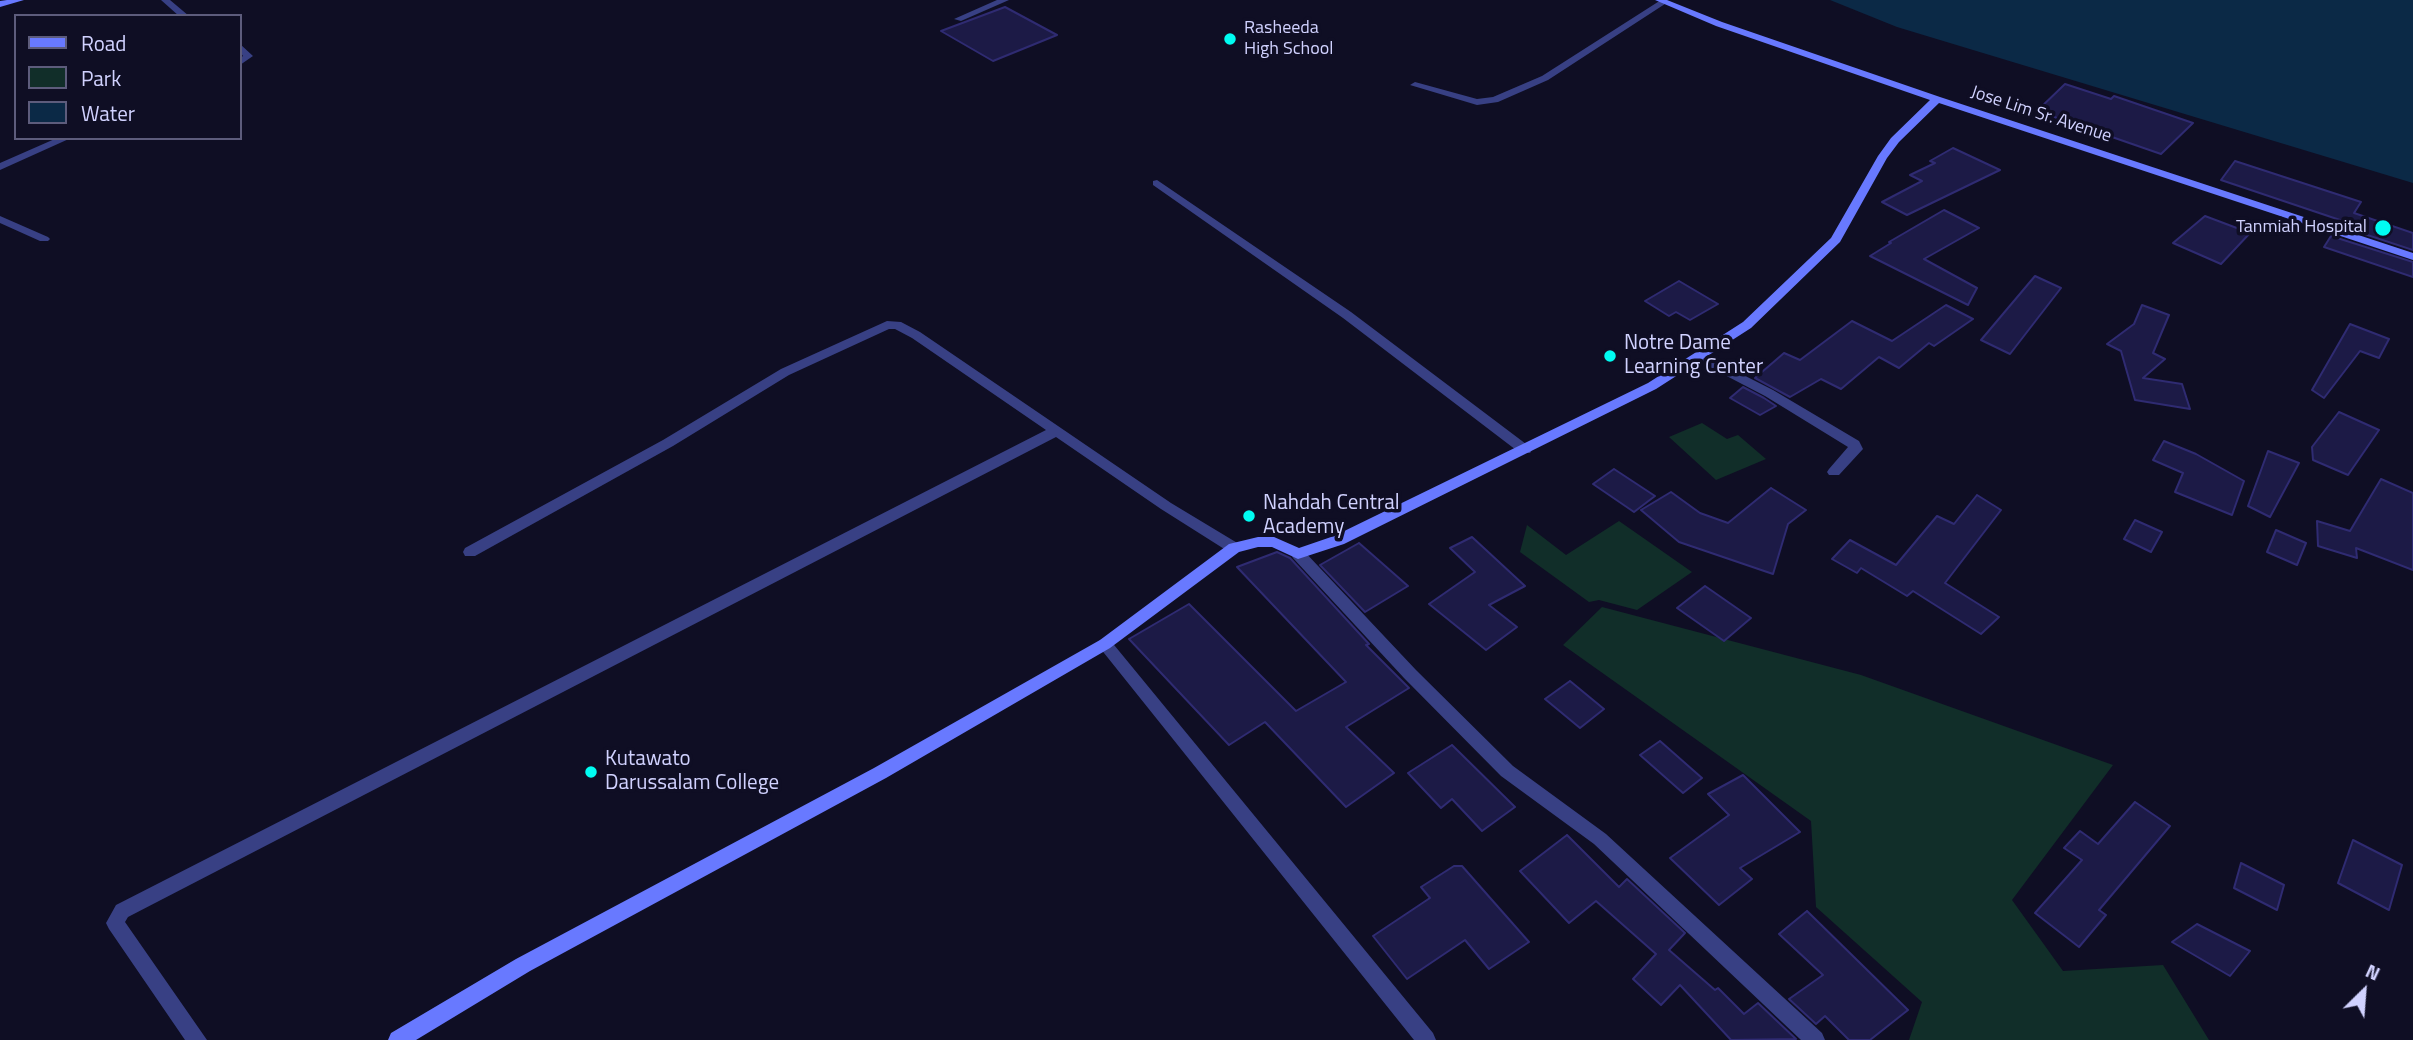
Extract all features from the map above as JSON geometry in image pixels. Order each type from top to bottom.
[{"type":"street","points":[[0,4],[20,0]]},
{"type":"street","points":[[165,0],[182,14]]},
{"type":"street","points":[[958,19],[1005,0]]},
{"type":"street","points":[[1415,85],[1477,102],[1496,100],[1545,78],[1661,1]]},
{"type":"street","name":"Jose Lim Sr. Avenue","points":[[1661,1],[1937,99],[2413,257]]},
{"type":"street","points":[[1298,554],[1339,540],[1653,387],[1747,325],[1836,240],[1882,158],[1895,140],[1937,99]]},
{"type":"street","points":[[0,167],[61,140]]},
{"type":"street","points":[[1157,183],[1347,315],[1525,450]]},
{"type":"street","points":[[0,219],[44,239]]},
{"type":"street","points":[[470,552],[668,443],[785,372],[887,325],[897,326],[916,335],[1166,506],[1234,548]]},
{"type":"street","points":[[1700,357],[1769,393],[1854,444],[1856,449],[1834,472]]},
{"type":"street","points":[[197,1040],[115,923],[122,911],[1058,430]]},
{"type":"street","points":[[398,1040],[523,965],[880,773],[1105,644],[1234,548],[1258,542],[1274,542],[1298,554],[1410,674],[1507,771],[1600,839],[1815,1040]]},
{"type":"street","points":[[1105,644],[1426,1040]]},
{"type":"green space","points":[[1702,423],[1727,439],[1738,435],[1766,459],[1716,480],[1669,437]]},
{"type":"green space","points":[[1619,521],[1692,572],[1637,610],[1599,600],[1589,602],[1520,552],[1527,525],[1566,555]]},
{"type":"green space","points":[[1602,607],[1861,675],[2113,765],[2012,900],[2063,971],[2163,965],[2209,1040],[1909,1040],[1922,1002],[1816,907],[1811,821],[1563,645]]},
{"type":"water","points":[[1830,0],[2413,0],[2413,183],[1897,27]]},
{"type":"building","points":[[1005,7],[1057,35],[993,61],[941,31]]},
{"type":"building","points":[[2065,84],[2111,99],[2114,96],[2193,123],[2161,154],[2037,111]]},
{"type":"building","points":[[1953,148],[2000,170],[1907,215],[1882,202],[1922,181],[1910,175],[1935,163],[1930,161]]},
{"type":"building","points":[[2235,161],[2361,202],[2354,213],[2413,233],[2413,250],[2337,225],[2340,220],[2221,180]]},
{"type":"building","points":[[1944,210],[1979,228],[1924,259],[1977,288],[1968,305],[1870,256]]},
{"type":"building","points":[[2205,216],[2250,233],[2221,264],[2173,243]]},
{"type":"building","points":[[2331,236],[2413,262],[2413,277],[2324,247]]},
{"type":"building","points":[[2035,276],[2061,288],[2010,354],[1981,340]]},
{"type":"building","points":[[1679,281],[1718,304],[1690,320],[1676,312],[1669,316],[1645,301]]},
{"type":"building","points":[[1946,305],[1973,319],[1934,346],[1929,343],[1899,368],[1879,357],[1841,389],[1821,379],[1790,397],[1755,378],[1784,353],[1800,360],[1852,321],[1892,341]]},
{"type":"building","points":[[2142,305],[2169,315],[2153,353],[2165,359],[2143,378],[2182,384],[2190,409],[2135,400],[2121,351],[2107,344],[2134,324]]},
{"type":"building","points":[[2350,324],[2389,339],[2379,358],[2360,351],[2324,398],[2312,390]]},
{"type":"building","points":[[1743,387],[1776,406],[1760,415],[1730,398]]},
{"type":"building","points":[[2339,412],[2379,430],[2348,475],[2313,460],[2312,447]]},
{"type":"building","points":[[2164,441],[2196,454],[2244,481],[2232,515],[2175,492],[2183,473],[2153,460]]},
{"type":"building","points":[[2268,451],[2299,463],[2270,517],[2248,506]]},
{"type":"building","points":[[1614,469],[1655,496],[1634,512],[1593,484]]},
{"type":"building","points":[[2381,479],[2413,493],[2413,570],[2356,548],[2357,558],[2318,546],[2317,521],[2350,531]]},
{"type":"building","points":[[1771,488],[1806,510],[1788,524],[1773,574],[1679,542],[1641,510],[1671,492],[1700,513],[1728,523]]},
{"type":"building","points":[[1977,495],[2001,510],[1945,583],[1999,617],[1981,634],[1913,591],[1907,596],[1861,568],[1857,573],[1832,559],[1850,540],[1896,565],[1937,516],[1954,524]]},
{"type":"building","points":[[2135,520],[2162,532],[2151,552],[2124,539]]},
{"type":"building","points":[[2276,530],[2306,543],[2297,565],[2267,552]]},
{"type":"building","points":[[1472,537],[1525,586],[1489,605],[1517,627],[1486,650],[1429,604],[1475,572],[1450,548]]},
{"type":"building","points":[[1359,543],[1408,586],[1365,612],[1320,565]]},
{"type":"building","points":[[1277,552],[1290,558],[1369,644],[1366,645],[1409,688],[1346,727],[1394,773],[1346,807],[1265,722],[1229,745],[1129,639],[1189,604],[1296,711],[1346,682],[1237,567]]},
{"type":"building","points":[[1705,586],[1751,618],[1724,641],[1677,608]]},
{"type":"building","points":[[1570,681],[1604,709],[1580,728],[1545,699]]},
{"type":"building","points":[[1660,741],[1702,778],[1683,793],[1640,755]]},
{"type":"building","points":[[1452,745],[1515,807],[1482,831],[1452,799],[1441,808],[1408,773]]},
{"type":"building","points":[[1743,775],[1800,832],[1740,868],[1752,879],[1719,905],[1670,858],[1729,815],[1708,794]]},
{"type":"building","points":[[2135,802],[2170,826],[2099,910],[2106,915],[2079,947],[2035,913],[2082,860],[2064,848],[2080,831],[2098,844]]},
{"type":"building","points":[[1567,835],[1619,887],[1627,879],[1685,933],[1669,950],[1715,990],[1718,988],[1744,1014],[1758,1003],[1796,1039],[1731,1040],[1680,985],[1661,1005],[1633,979],[1656,954],[1596,901],[1569,923],[1520,871]]},
{"type":"building","points":[[2353,840],[2402,865],[2389,910],[2338,883]]},
{"type":"building","points":[[2241,863],[2284,885],[2277,910],[2234,888]]},
{"type":"building","points":[[1454,866],[1462,866],[1529,942],[1489,969],[1465,940],[1407,979],[1373,936],[1430,898],[1421,887]]},
{"type":"building","points":[[1807,911],[1908,1010],[1870,1040],[1849,1040],[1825,1016],[1816,1024],[1789,999],[1823,975],[1779,934]]},
{"type":"building","points":[[2197,924],[2250,951],[2230,976],[2172,942]]},
{"type":"place","name":"Rasheeda High School","points":[[1230,39]]},
{"type":"place","name":"Tanmiah Hospital","points":[[2383,228]]},
{"type":"place","name":"Notre Dame Learning Center","points":[[1610,356]]},
{"type":"place","name":"Nahdah Central Academy","points":[[1249,516]]},
{"type":"place","name":"Kutawato Darussalam College","points":[[591,772]]}]
